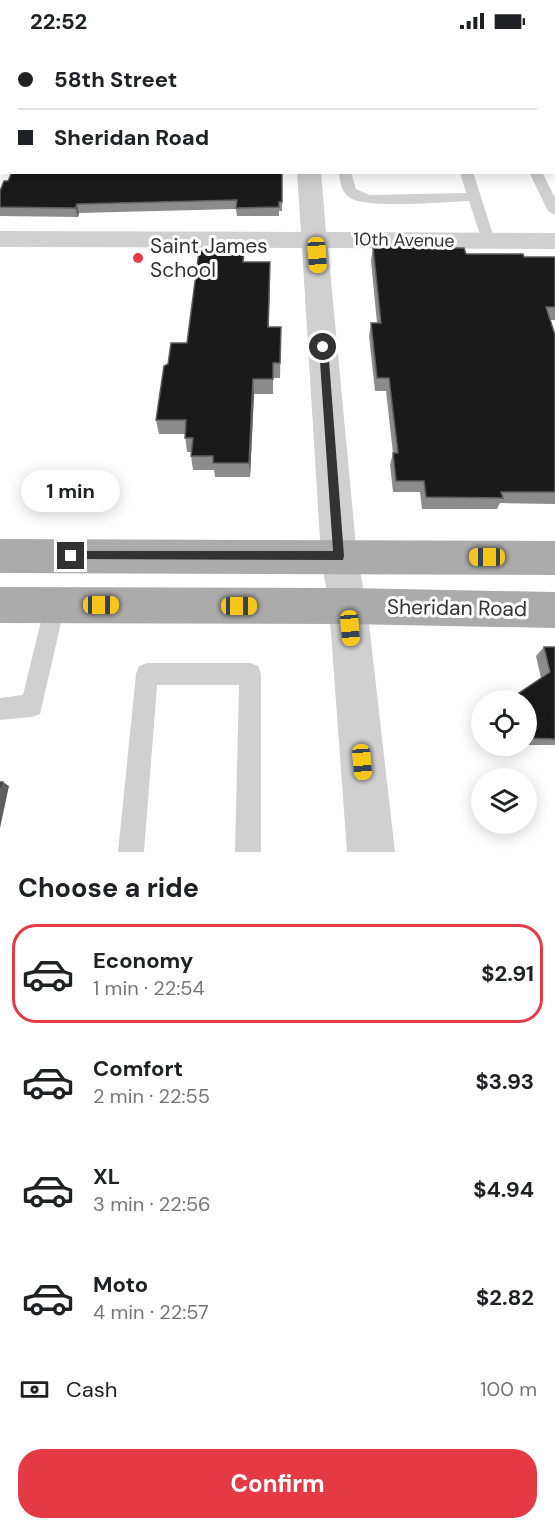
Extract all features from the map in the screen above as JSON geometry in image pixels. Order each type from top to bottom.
[{"type":"main road","points":[[0,556],[555,558]]},
{"type":"main road","name":"Sheridan Road","points":[[0,605],[348,606],[555,610]]},
{"type":"street","points":[[309,174],[339,556],[348,606],[371,852]]},
{"type":"street","name":"10th Avenue","points":[[0,239],[555,241]]},
{"type":"lane","points":[[345,174],[347,189],[355,197],[369,199],[474,197]]},
{"type":"lane","points":[[467,174],[488,241]]},
{"type":"lane","points":[[536,174],[555,211]]},
{"type":"lane","points":[[0,709],[32,706],[55,605]]},
{"type":"lane","points":[[131,852],[147,674],[250,674],[248,852]]},
{"type":"building","points":[[11,174],[282,174],[282,202],[279,202],[279,207],[236,208],[237,200],[77,204],[75,208],[0,207],[0,191],[4,181],[8,181]]},
{"type":"building","points":[[450,246],[451,248],[464,248],[466,254],[523,254],[524,257],[555,257],[555,307],[546,307],[555,335],[555,492],[501,492],[503,498],[426,497],[424,481],[396,481],[393,453],[398,453],[389,378],[377,378],[371,323],[381,323],[373,247]]},
{"type":"building","points":[[199,251],[244,252],[243,262],[270,262],[268,327],[281,327],[280,363],[273,363],[273,379],[253,379],[249,463],[213,463],[213,456],[191,456],[193,438],[185,438],[186,420],[156,420],[164,366],[168,364],[171,343],[187,343]]},
{"type":"building","points":[[544,647],[555,647],[555,739],[537,738],[537,690],[523,690],[550,672]]},
{"type":"place","name":"Saint James School","points":[[138,258]]},
{"type":"route","points":[[71,556],[339,556],[323,347]]}]
